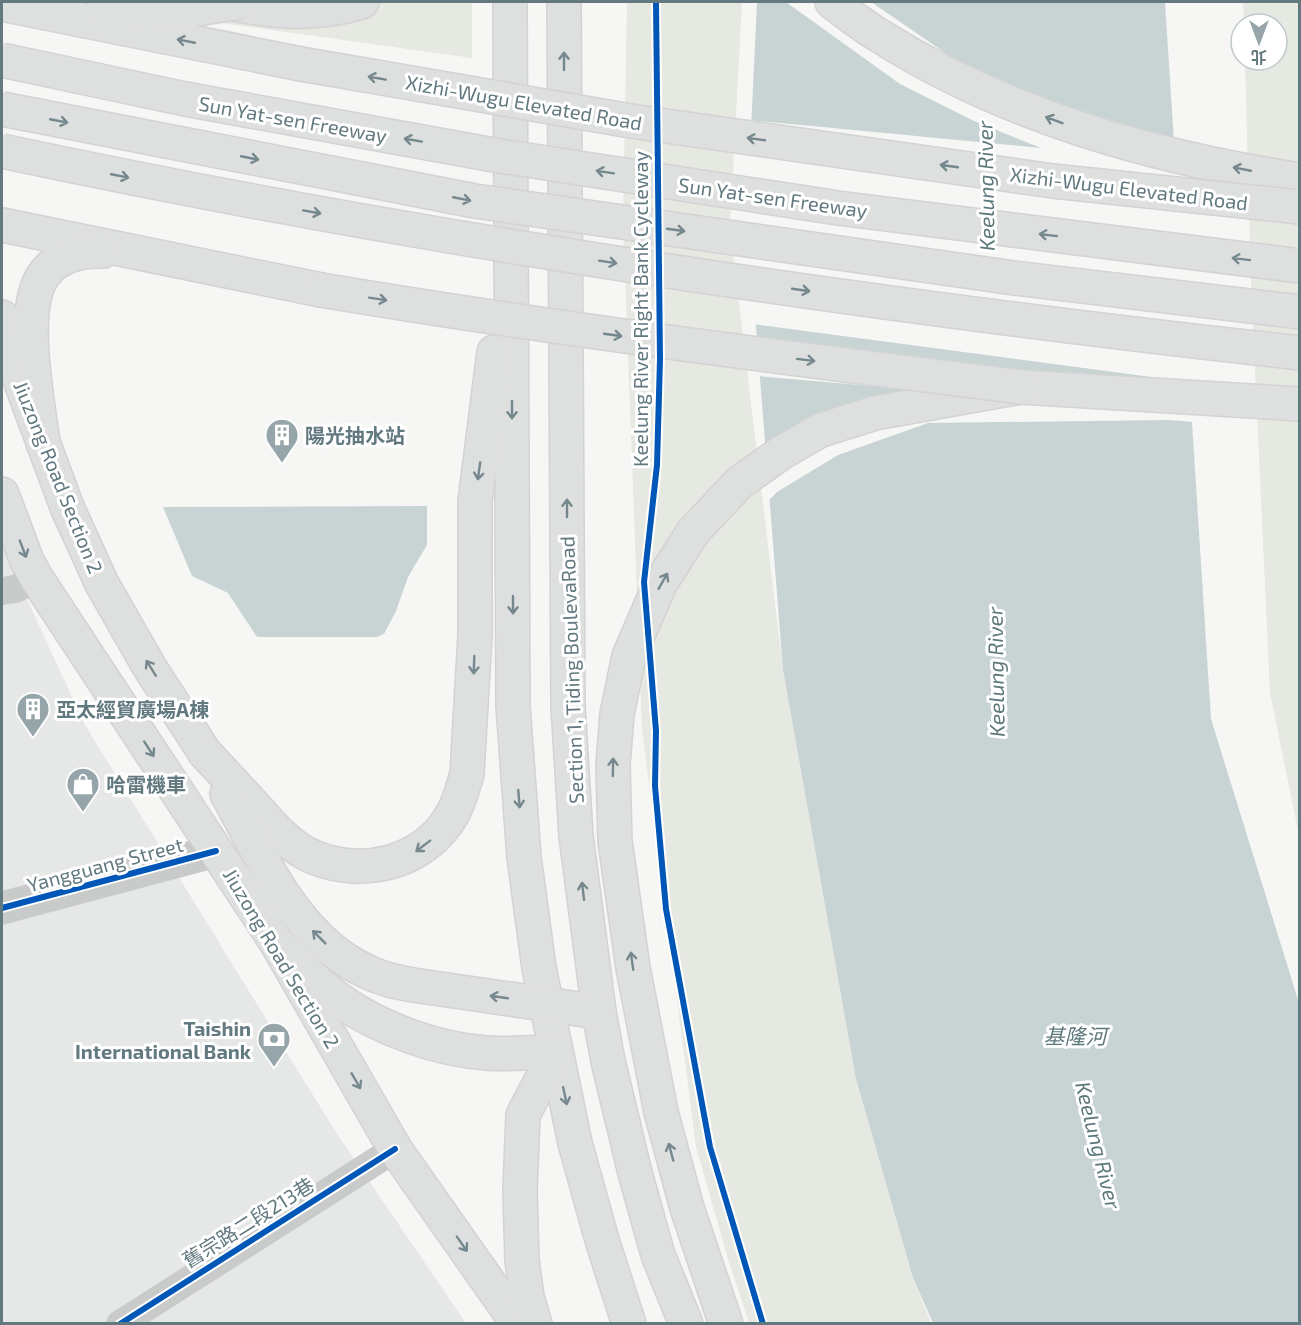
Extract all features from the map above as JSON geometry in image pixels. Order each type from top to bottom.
[{"type":"main road","points":[[6,2],[94,9],[180,12],[240,2]]},
{"type":"main road","points":[[222,2],[270,11],[305,12],[362,2]]},
{"type":"main road","points":[[510,2],[513,706],[524,856],[546,1004],[575,1143],[602,1240],[629,1323]]},
{"type":"main road","name":"Section 1, Tiding BoulevaRoad","points":[[564,2],[568,706],[576,836],[599,1012],[608,1061],[634,1173],[658,1255],[686,1323]]},
{"type":"main road","points":[[832,2],[880,36],[957,79],[1022,108],[1149,151],[1299,180]]},
{"type":"main road","points":[[844,2],[880,36]]},
{"type":"main road","name":"Xizhi-Wugu Elevated Road","points":[[2,4],[301,64],[631,121],[1053,181],[1299,207]]},
{"type":"main road","name":"Sun Yat-sen Freeway","points":[[2,60],[185,99],[494,155],[838,208],[1299,266]]},
{"type":"main road","points":[[2,109],[475,201],[1014,278],[1299,312]]},
{"type":"main road","points":[[2,151],[271,205],[638,267],[914,306],[1299,353]]},
{"type":"main road","points":[[2,225],[321,290],[703,348],[1021,387],[1299,404]]},
{"type":"main road","points":[[205,753],[282,836],[304,853],[329,863],[362,868],[387,864],[422,847],[435,836],[452,815],[462,795],[467,774],[475,635],[475,501],[511,225]]},
{"type":"main road","points":[[43,443],[32,352],[32,318],[36,292],[44,274],[55,263],[73,254],[95,250],[132,251]]},
{"type":"main road","name":"Jiuzong Road Section 2","points":[[2,317],[20,380],[43,443],[67,507],[102,584],[150,668],[205,753]]},
{"type":"main road","points":[[726,1323],[687,1208],[658,1101],[633,968],[615,841],[613,765],[617,714],[629,656],[660,584],[693,532],[739,483],[781,453],[821,430],[875,413],[1021,387]]},
{"type":"main road","name":"Jiuzong Road Section 2","points":[[2,494],[27,561],[38,579],[276,942],[395,1149],[518,1323]]},
{"type":"main road","points":[[205,753],[278,888],[302,921],[350,963],[390,980],[599,1012]]},
{"type":"main road","points":[[276,942],[307,974],[342,1002],[381,1023],[422,1040],[459,1050],[488,1053],[556,1052]]},
{"type":"main road","points":[[535,1323],[527,1297],[522,1260],[520,1191],[523,1115],[556,1052]]},
{"type":"street","points":[[2,591],[15,589],[38,579]]},
{"type":"street","name":"Yangguang Street","points":[[2,908],[216,851]]},
{"type":"street","name":"舊宗路二段213巷","points":[[120,1323],[395,1149]]},
{"type":"shaded area","points":[[236,2],[472,2],[472,58],[200,20]]},
{"type":"shaded area","points":[[627,2],[742,2],[730,228],[783,670],[856,1079],[913,1278],[931,1323],[749,1323],[696,1147],[642,729],[623,220]]},
{"type":"shaded area","points":[[1243,2],[1299,2],[1299,835],[1270,693],[1251,283],[1245,72],[1289,72],[1289,12],[1243,12]]},
{"type":"shaded area","points":[[2,545],[85,725],[337,1134],[466,1323],[2,1323]]},
{"type":"water","name":"基隆河","points":[[757,2],[1165,2],[1211,719],[1299,1003],[1299,1323],[933,1323],[913,1278],[856,1079],[783,670],[747,213]]},
{"type":"water","points":[[427,506],[427,545],[408,577],[396,611],[384,634],[377,637],[257,637],[228,593],[192,576],[163,507]]},
{"type":"pier","points":[[786,2],[871,2],[979,76],[1150,140],[1177,144],[1195,422],[1167,420],[928,423],[838,455],[777,492],[767,502],[764,467],[918,390],[757,376],[755,351],[815,360],[1181,381],[753,324],[744,213],[748,120],[1041,148],[974,121],[900,84]]},
{"type":"cycle path","name":"Keelung River Right Bank Cycleway","points":[[656,2],[660,359],[657,465],[644,582],[656,731],[655,786],[666,909],[710,1147],[763,1324]]},
{"type":"cycle path","points":[[2,908],[216,851]]},
{"type":"cycle path","points":[[120,1324],[395,1149]]},
{"type":"place","name":"陽光抽水站","points":[[282,464]]},
{"type":"place","name":"亞太經貿廣場A棟","points":[[33,738]]},
{"type":"place","name":"哈雷機車","points":[[83,813]]},
{"type":"place","name":"Taishin International Bank","points":[[274,1068]]},
{"type":"water label","name":"Keelung River","points":[[985,186]]},
{"type":"water label","name":"Keelung River","points":[[995,672]]},
{"type":"water label","name":"Keelung River","points":[[1099,1145]]}]
